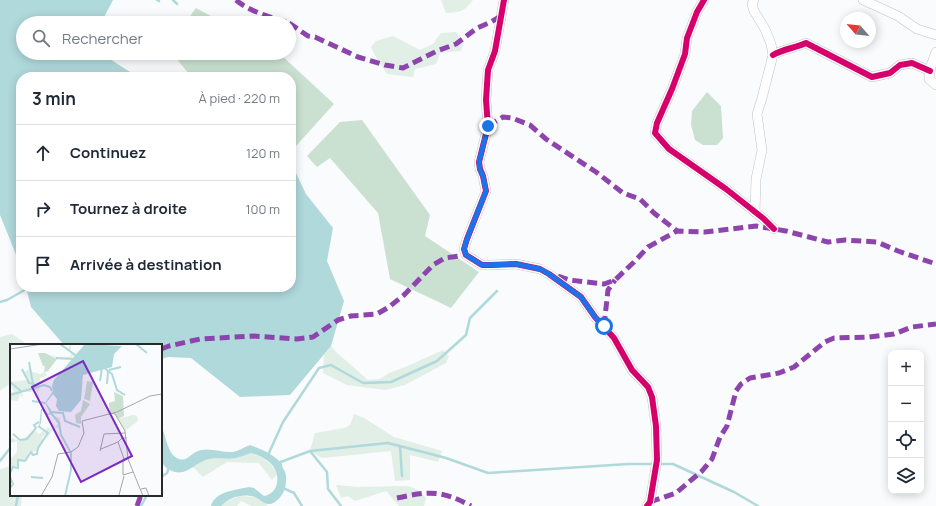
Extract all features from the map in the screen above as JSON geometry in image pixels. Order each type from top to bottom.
[{"type":"street","points":[[504,0],[495,50],[488,70],[486,100],[488,126],[479,162],[486,191],[464,249],[466,255],[482,265],[516,264],[540,269],[549,274],[581,297],[595,317],[614,338],[632,370],[648,387],[652,397],[656,426],[657,460],[650,502],[647,506]]},
{"type":"street","points":[[704,0],[697,12],[687,38],[685,54],[657,123],[655,133],[669,149],[726,189],[774,229]]},
{"type":"street","points":[[754,0],[752,4],[754,11],[765,29],[771,44],[773,56],[757,114],[762,150],[756,179],[755,212]]},
{"type":"street","points":[[863,0],[898,16],[916,29],[936,36]]},
{"type":"street","points":[[773,56],[780,51],[806,43],[872,77],[890,73],[900,65],[912,63],[930,71]]},
{"type":"street","points":[[936,52],[929,79],[936,85]]},
{"type":"shaded area","points":[[441,0],[473,0],[461,11],[446,13]]},
{"type":"shaded area","points":[[456,32],[464,41],[461,51],[440,53],[436,64],[415,69],[413,77],[387,74],[371,47],[376,41],[393,36],[420,50],[433,44],[441,33]]},
{"type":"shaded area","points":[[12,334],[27,344],[10,344],[10,384],[0,391],[0,337]]},
{"type":"shaded area","points":[[331,346],[368,380],[380,379],[389,373],[443,350],[449,356],[446,363],[405,385],[385,390],[347,385],[323,373],[324,355]]},
{"type":"shaded area","points":[[354,414],[364,418],[394,437],[442,451],[438,462],[410,455],[410,480],[395,481],[391,451],[322,458],[310,451],[315,433],[345,428],[350,425]]},
{"type":"shaded area","points":[[251,453],[259,456],[273,467],[277,474],[272,480],[259,463],[227,462],[203,477],[193,467],[205,460],[214,458],[238,458]]},
{"type":"shaded area","points":[[10,466],[10,496],[22,496],[21,506],[0,506],[0,469]]},
{"type":"shaded area","points":[[336,485],[358,487],[407,486],[417,490],[426,498],[424,506],[399,506],[386,491],[355,501],[348,496],[341,498]]},
{"type":"shaded area","points":[[239,496],[256,497],[268,504],[266,506],[252,506],[241,501],[237,506],[221,506],[225,502]]},
{"type":"green space","points":[[196,8],[211,16],[190,16]]},
{"type":"green space","points":[[178,60],[287,60],[334,104],[296,146],[296,72],[187,72]]},
{"type":"green space","points":[[707,92],[721,106],[723,138],[717,145],[703,145],[695,140],[691,125],[692,111]]},
{"type":"green space","points":[[362,120],[430,215],[425,236],[479,272],[451,308],[390,279],[378,213],[330,158],[317,167],[307,156],[340,122]]},
{"type":"water","points":[[0,0],[113,0],[105,16],[16,16],[16,60],[111,60],[130,72],[16,72],[16,255],[0,215]]},
{"type":"water","points":[[296,173],[306,194],[333,228],[327,261],[344,301],[331,346],[290,395],[240,397],[191,358],[168,357],[162,359],[162,344],[63,344],[31,307],[27,292],[296,292]]},
{"type":"water","points":[[162,428],[171,452],[177,458],[183,460],[200,450],[233,452],[250,445],[268,453],[282,464],[286,474],[285,486],[279,499],[271,504],[246,495],[232,498],[221,506],[211,506],[213,501],[221,494],[238,489],[249,487],[254,488],[264,496],[269,495],[275,489],[277,484],[277,475],[273,466],[263,458],[251,453],[233,459],[209,459],[199,463],[187,471],[182,472],[172,471],[162,462]]},
{"type":"waterway","points":[[173,0],[177,4]]},
{"type":"waterway","points":[[268,455],[283,422],[319,368],[331,365],[363,383],[391,382],[437,361],[466,335],[470,318],[497,291]]},
{"type":"waterway","points":[[0,302],[21,292]]},
{"type":"waterway","points":[[278,463],[310,451],[388,443],[446,458],[488,473],[628,464],[653,464]]},
{"type":"waterway","points":[[400,446],[402,476]]},
{"type":"waterway","points":[[0,461],[10,448]]},
{"type":"waterway","points":[[310,451],[327,472],[328,489],[341,506]]},
{"type":"waterway","points":[[658,464],[673,464],[734,492],[758,506]]},
{"type":"waterway","points":[[162,476],[167,473],[169,467]]},
{"type":"waterway","points":[[283,488],[294,493],[302,506]]},
{"type":"waterway","points":[[16,506],[18,496]]},
{"type":"waterway","points":[[141,506],[146,496]]},
{"type":"marked path","points":[[236,0],[248,8],[268,16]]},
{"type":"marked path","points":[[296,28],[308,36],[315,37],[358,57],[385,65],[403,68],[437,51],[456,44],[477,28],[501,16]]},
{"type":"marked path","points":[[488,126],[503,117],[512,118],[530,125],[546,139],[596,172],[623,193],[640,199],[654,213],[677,231]]},
{"type":"marked path","points":[[558,276],[569,280],[604,284],[615,280],[648,247],[677,231],[705,232],[756,226],[786,231],[828,242],[845,240],[877,242],[936,264]]},
{"type":"marked path","points":[[162,349],[200,339],[254,336],[297,339],[313,337],[338,320],[351,316],[377,314],[404,295],[433,265],[445,258],[466,255]]},
{"type":"marked path","points":[[604,326],[608,290],[615,280]]},
{"type":"marked path","points":[[650,502],[676,493],[702,471],[712,459],[720,437],[727,426],[736,391],[741,384],[750,378],[779,373],[794,367],[825,342],[834,338],[869,337],[894,334],[912,327],[936,324]]},
{"type":"marked path","points":[[397,498],[418,494],[435,493],[452,497],[471,506]]},
{"type":"marked path","points":[[137,506],[141,496]]},
{"type":"cycle path","points":[[504,0],[495,51],[488,70],[486,100],[488,126],[479,162],[486,191],[464,249],[466,255],[482,265],[516,264],[540,269],[549,274],[581,297],[595,317],[614,338],[632,370],[648,387],[652,397],[656,426],[657,460],[650,502],[647,506]]},
{"type":"cycle path","points":[[704,0],[697,12],[687,38],[685,54],[657,123],[655,133],[669,149],[726,189],[764,219],[774,229]]},
{"type":"cycle path","points":[[773,55],[806,43],[872,77],[890,73],[900,65],[912,63],[930,71]]},
{"type":"route","points":[[488,126],[483,151],[479,162],[486,191],[467,239],[464,249],[466,255],[482,265],[516,264],[540,269],[565,284],[581,297],[595,317],[604,326]]}]
